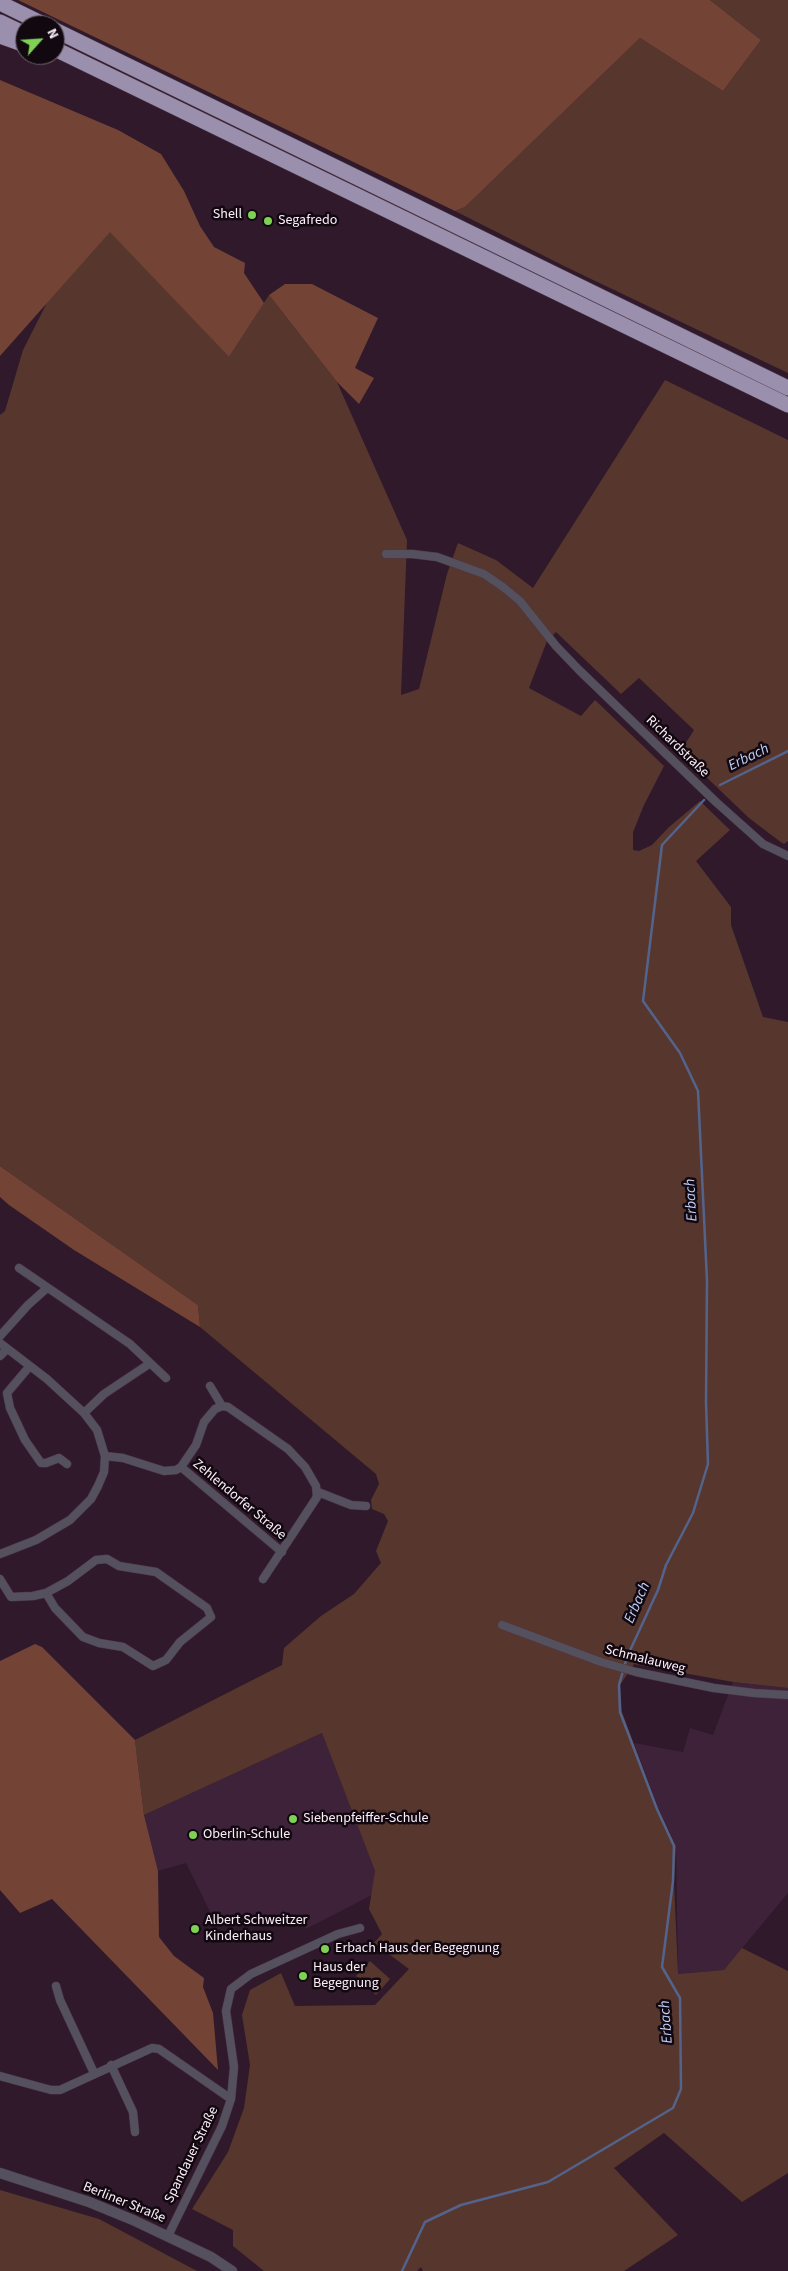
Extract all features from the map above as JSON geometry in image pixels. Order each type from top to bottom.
[{"type":"highway","points":[[0,3],[25,15]]},
{"type":"highway","points":[[0,22],[15,29]]},
{"type":"highway","points":[[65,35],[788,388]]},
{"type":"highway","points":[[0,36],[15,41]]},
{"type":"highway","points":[[65,54],[788,405]]},
{"type":"highway","points":[[65,62],[178,108]]},
{"type":"street","name":"Richardstraße","points":[[386,554],[412,554],[437,557],[484,574],[503,587],[520,601],[556,646],[763,844],[788,856]]},
{"type":"street","points":[[18,1268],[130,1344],[166,1378]]},
{"type":"street","points":[[0,1336],[28,1305],[47,1288]]},
{"type":"street","points":[[0,1344],[47,1379],[84,1413],[97,1430],[105,1456],[104,1472],[98,1486],[91,1498],[70,1520],[36,1540],[0,1554]]},
{"type":"street","points":[[0,1356],[7,1349]]},
{"type":"street","points":[[84,1413],[104,1394],[149,1364]]},
{"type":"street","points":[[29,1367],[7,1393],[10,1408],[25,1440],[41,1463],[58,1458],[67,1464]]},
{"type":"street","points":[[210,1386],[222,1406],[228,1407],[288,1449],[305,1467],[318,1492],[351,1505],[366,1506]]},
{"type":"street","name":"Zehlendorfer Straße","points":[[105,1456],[124,1458],[171,1472],[181,1467],[196,1445],[204,1422],[215,1409],[222,1406]]},
{"type":"street","name":"Zehlendorfer Straße","points":[[181,1467],[282,1552]]},
{"type":"street","name":"Zehlendorfer Straße","points":[[263,1579],[317,1497],[318,1492]]},
{"type":"street","points":[[0,1579],[11,1597],[20,1598],[46,1592],[68,1581],[96,1560],[107,1559],[119,1566],[156,1572],[207,1608],[211,1616],[180,1642],[166,1660],[153,1666],[123,1647],[99,1643],[84,1637],[56,1608],[46,1592]]},
{"type":"street","name":"Schmalauweg","points":[[502,1625],[623,1668],[714,1688],[788,1695]]},
{"type":"street","name":"Spandauer Straße","points":[[168,2236],[222,2126],[231,2099],[234,2067],[226,2011],[231,1989],[251,1974],[338,1934],[360,1928]]},
{"type":"street","points":[[56,1986],[60,2000],[94,2073]]},
{"type":"street","points":[[0,2076],[51,2090],[60,2090],[111,2065],[152,2048],[159,2049],[231,2099]]},
{"type":"street","points":[[111,2065],[133,2112],[135,2132]]},
{"type":"street","name":"Berliner Straße","points":[[0,2173],[89,2202],[168,2236],[210,2257],[232,2271]]},
{"type":"shaded area","points":[[18,0],[710,0],[761,40],[723,91],[640,38],[465,207],[455,211],[65,23],[65,15],[49,15]]},
{"type":"shaded area","points":[[710,0],[788,0],[788,373],[566,267],[455,211],[465,207],[640,38],[723,91],[761,40]]},
{"type":"shaded area","points":[[0,80],[118,130],[161,154],[184,191],[200,226],[214,247],[245,263],[244,273],[264,303],[229,357],[110,232],[0,356]]},
{"type":"shaded area","points":[[110,231],[229,357],[269,295],[337,382],[407,540],[401,695],[419,689],[447,574],[458,543],[496,560],[533,588],[665,380],[788,440],[788,841],[784,844],[749,818],[680,752],[694,730],[639,678],[621,694],[556,632],[547,641],[529,688],[581,716],[595,700],[664,766],[644,805],[633,832],[633,850],[639,851],[652,845],[669,827],[700,801],[730,830],[696,861],[731,907],[731,925],[763,1017],[788,1022],[788,1688],[733,1682],[634,1664],[620,1685],[622,1712],[658,1809],[676,1846],[674,1882],[678,1974],[724,1970],[742,1948],[788,1971],[788,2173],[742,2202],[664,2133],[614,2168],[678,2235],[624,2271],[423,2271],[421,2267],[417,2271],[264,2271],[233,2246],[233,2230],[192,2209],[228,2152],[244,2108],[250,2065],[242,2015],[250,1990],[281,1973],[295,2006],[375,2005],[409,1969],[374,1943],[382,1934],[369,1909],[375,1871],[322,1733],[144,1815],[135,1740],[282,1665],[284,1648],[321,1616],[354,1594],[381,1563],[376,1551],[388,1521],[384,1514],[372,1509],[371,1500],[379,1484],[376,1474],[200,1327],[198,1305],[0,1166],[0,415],[5,411],[23,350],[61,275]]},
{"type":"shaded area","points":[[285,284],[312,284],[378,318],[355,368],[374,378],[359,404],[337,382],[269,295]]},
{"type":"shaded area","points":[[0,1166],[198,1305],[200,1327],[74,1250],[9,1205],[0,1197]]},
{"type":"shaded area","points":[[35,1644],[42,1647],[135,1740],[144,1815],[158,1871],[159,1937],[174,1956],[204,1978],[203,1987],[213,2013],[218,2070],[52,1899],[20,1913],[0,1890],[0,1661]]},
{"type":"shaded area","points":[[733,1682],[788,1688],[788,1893],[724,1970],[678,1974],[676,1846],[658,1808],[634,1743],[683,1752],[690,1728],[713,1735]]},
{"type":"shaded area","name":"Siebenpfeiffer-Schule","points":[[322,1733],[375,1871],[372,1895],[306,1929],[300,1919],[216,1924],[186,1863],[158,1871],[144,1815]]},
{"type":"shaded area","points":[[370,1961],[390,1979],[376,1995],[356,1976]]},
{"type":"shaded area","points":[[0,2190],[99,2219],[197,2271],[0,2271]]},
{"type":"waterway","name":"Erbach","points":[[720,785],[788,751]]},
{"type":"waterway","name":"Erbach","points":[[402,2271],[425,2222],[461,2205],[548,2182],[673,2108],[681,2089],[680,1998],[662,1967],[673,1881],[674,1846],[657,1809],[620,1712],[619,1685],[627,1657],[658,1590],[666,1565],[693,1513],[708,1464],[706,1402],[707,1281],[698,1091],[680,1053],[643,1001],[662,845],[704,800]]},
{"type":"place","name":"Shell","points":[[252,215]]},
{"type":"place","name":"Segafredo","points":[[268,221]]},
{"type":"place","name":"Siebenpfeiffer-Schule","points":[[293,1819]]},
{"type":"place","name":"Oberlin-Schule","points":[[193,1835]]},
{"type":"place","name":"Albert Schweitzer Kinderhaus","points":[[195,1929]]},
{"type":"place","name":"Erbach Haus der Begegnung","points":[[325,1949]]},
{"type":"place","name":"Haus der Begegnung","points":[[303,1976]]}]
